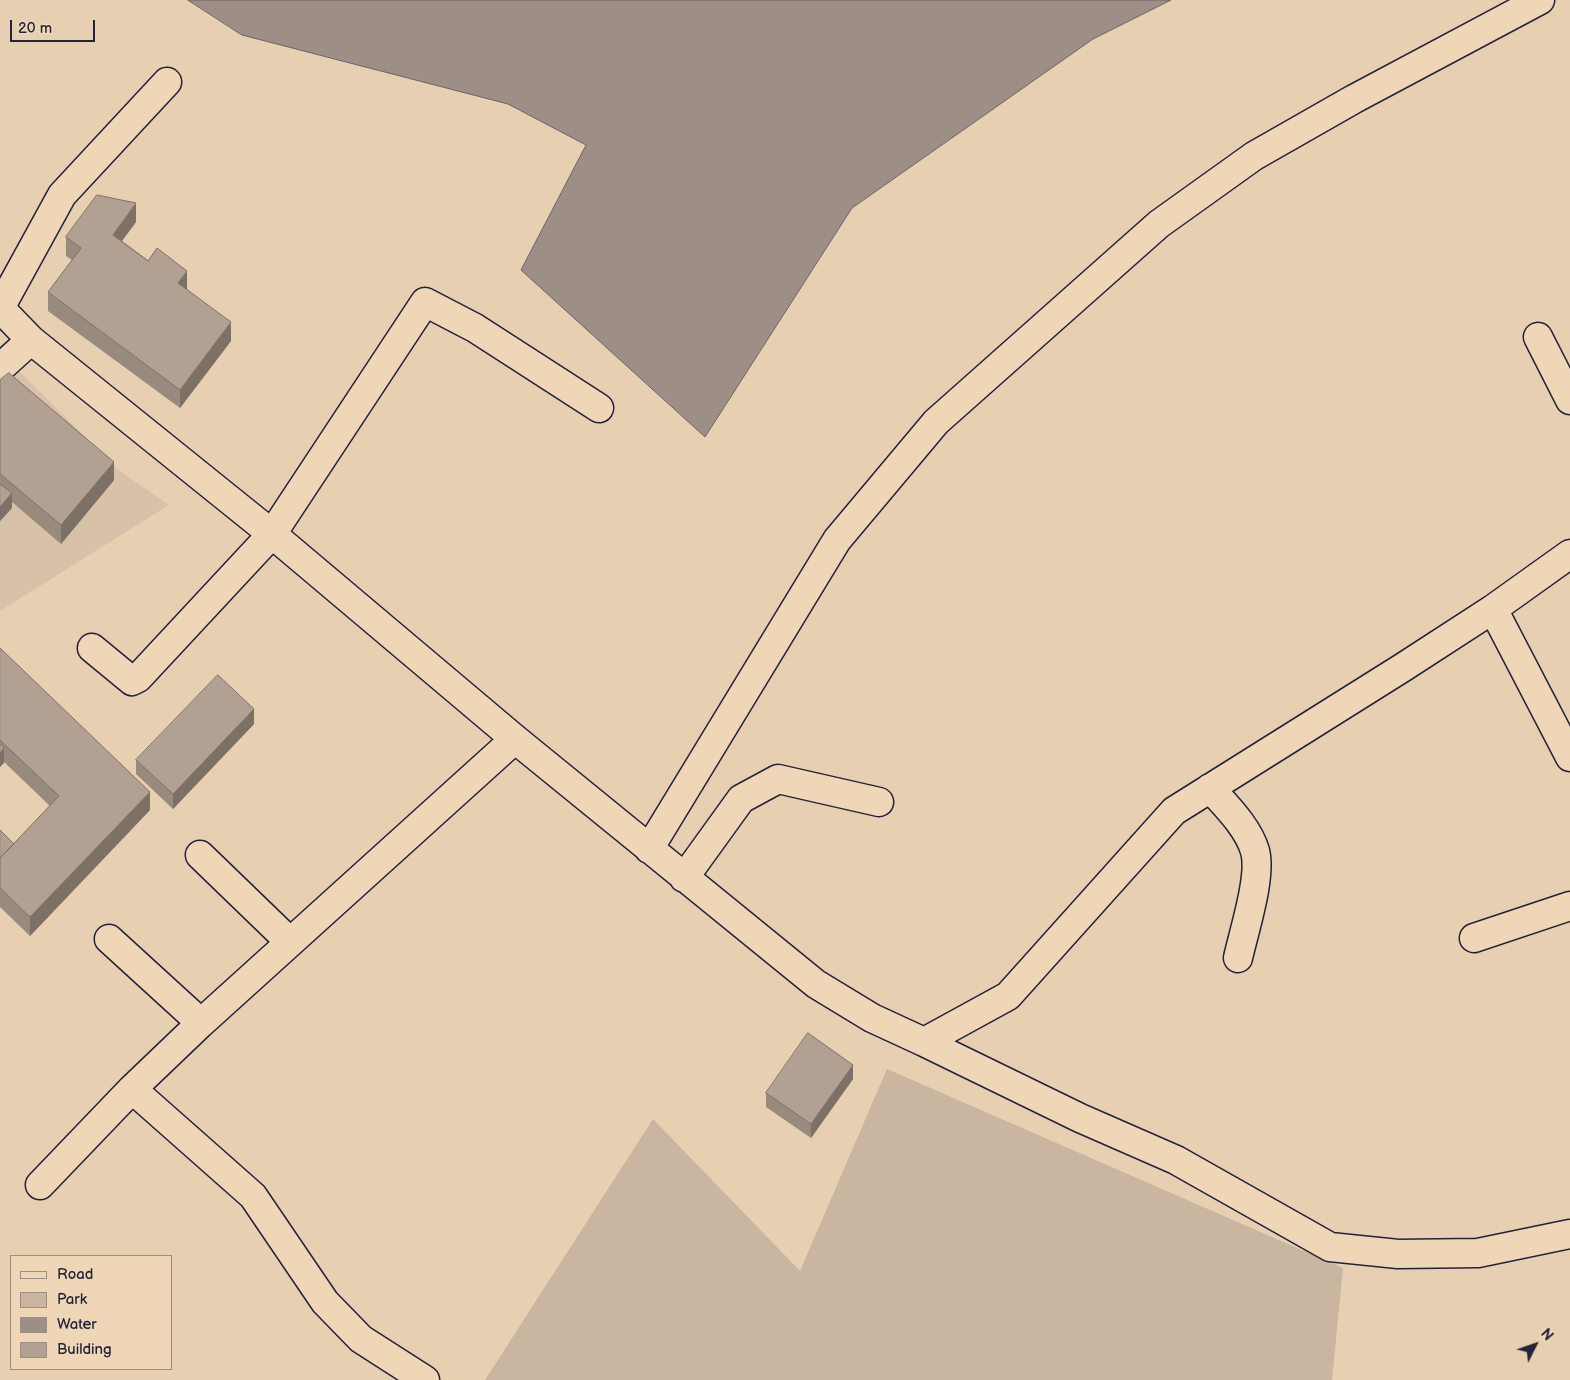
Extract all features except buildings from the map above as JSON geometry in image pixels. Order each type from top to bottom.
[{"type":"street","points":[[649,849],[836,540],[936,422],[1159,224],[1254,156],[1354,99],[1540,0]]},
{"type":"street","points":[[167,82],[62,195],[0,308],[31,340],[272,534],[515,739],[684,878],[816,984],[872,1018],[1080,1118],[1176,1160],[1330,1246],[1398,1254],[1478,1253],[1570,1234]]},
{"type":"street","points":[[92,648],[132,681],[138,678],[272,534],[425,302],[475,328],[599,408]]},
{"type":"street","points":[[1538,337],[1570,400]]},
{"type":"street","points":[[0,368],[31,340]]},
{"type":"street","points":[[924,1042],[1008,996],[1174,810],[1493,609],[1570,554]]},
{"type":"street","points":[[1493,609],[1570,757]]},
{"type":"street","points":[[40,1185],[132,1089],[201,1023],[515,739]]},
{"type":"street","points":[[684,878],[741,799],[778,779],[879,802]]},
{"type":"street","points":[[1210,788],[1244,828],[1255,851],[1256,876],[1238,958]]},
{"type":"street","points":[[200,855],[290,942]]},
{"type":"street","points":[[1474,938],[1570,906]]},
{"type":"street","points":[[109,940],[201,1023]]},
{"type":"street","points":[[132,1089],[253,1196],[325,1302],[361,1339],[425,1380]]},
{"type":"shaded area","points":[[0,352],[117,469],[169,505],[0,611]]},
{"type":"green space","points":[[887,1069],[1343,1268],[1332,1380],[485,1380],[653,1119],[800,1271]]},
{"type":"water","points":[[188,0],[1171,0],[1093,39],[852,208],[705,437],[521,270],[586,145],[508,104],[242,35]]}]
